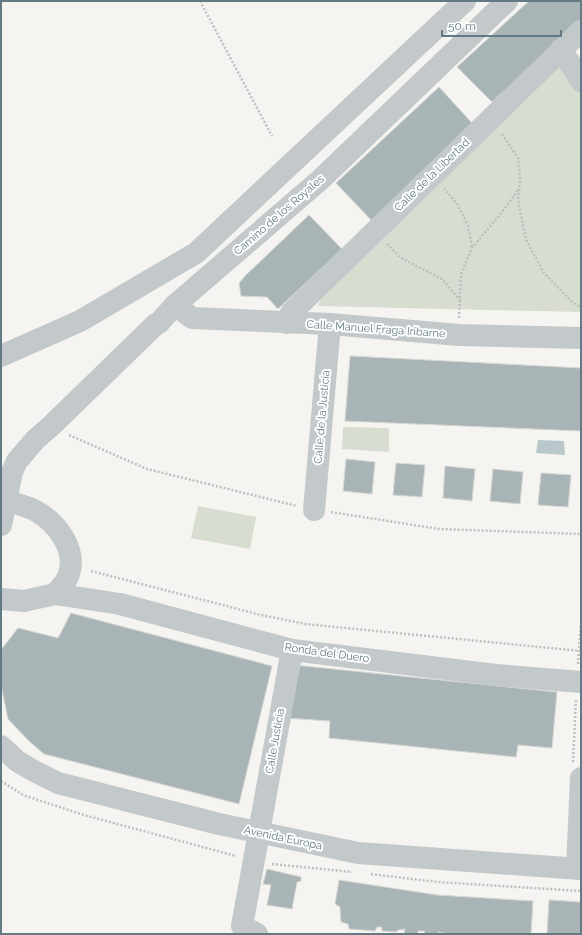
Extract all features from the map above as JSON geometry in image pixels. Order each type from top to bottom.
[{"type":"street","points":[[1,356],[80,321],[196,253],[465,1]]},
{"type":"street","name":"Camino de los Royales","points":[[7,502],[12,472],[17,461],[35,440],[150,329],[159,323],[175,305],[320,180],[507,1]]},
{"type":"street","name":"Calle de la Libertad","points":[[287,323],[291,313],[581,31]]},
{"type":"street","points":[[561,50],[581,81]]},
{"type":"street","name":"Calle Manuel Fraga Iribarne","points":[[175,305],[192,318],[330,324],[459,335],[581,338]]},
{"type":"street","name":"Calle de la Justicia","points":[[314,510],[330,324]]},
{"type":"street","points":[[1,525],[7,502],[27,506],[46,518],[62,535],[71,557],[69,575],[55,594]]},
{"type":"street","name":"Ronda del Duero","points":[[1,599],[24,601],[55,594],[120,604],[292,650],[496,675],[579,682]]},
{"type":"street","name":"Calle Justicia","points":[[257,934],[242,926],[292,650]]},
{"type":"street","name":"Avenida Europa","points":[[1,746],[17,761],[34,772],[58,783],[259,833],[358,854],[575,869]]},
{"type":"street","points":[[575,869],[577,770]]},
{"type":"path","points":[[200,1],[272,136]]},
{"type":"path","points":[[489,120],[503,135],[518,158],[520,178],[518,200],[526,240],[544,272],[570,300],[581,308]]},
{"type":"path","points":[[433,175],[457,204],[468,226],[472,248]]},
{"type":"path","points":[[459,320],[461,274],[472,248],[519,189]]},
{"type":"path","points":[[374,232],[401,258],[442,279],[460,300]]},
{"type":"path","points":[[91,571],[305,624],[580,651]]},
{"type":"path","points":[[577,770],[581,623]]},
{"type":"path","points":[[565,890],[575,869]]},
{"type":"shaded area","points":[[563,59],[581,88],[581,312],[318,306],[325,289]]},
{"type":"shaded area","points":[[343,427],[389,428],[389,452],[342,449]]},
{"type":"shaded area","points":[[538,440],[564,441],[565,455],[536,453]]},
{"type":"shaded area","points":[[198,506],[256,517],[250,549],[191,538]]},
{"type":"building","points":[[529,1],[581,1],[581,19],[492,102],[457,67]]},
{"type":"building","points":[[439,87],[472,123],[372,221],[336,183]]},
{"type":"building","points":[[309,215],[342,249],[278,309],[267,297],[241,296],[239,283]]},
{"type":"building","points":[[350,356],[581,368],[581,431],[345,421]]},
{"type":"building","points":[[346,459],[375,462],[372,494],[343,491]]},
{"type":"building","points":[[396,463],[425,465],[422,497],[393,495]]},
{"type":"building","points":[[445,466],[475,469],[472,501],[443,498]]},
{"type":"building","points":[[493,469],[523,472],[520,504],[490,501]]},
{"type":"building","points":[[541,473],[571,475],[568,507],[538,505]]},
{"type":"building","points":[[71,613],[272,666],[239,804],[44,754],[8,719],[1,685],[1,650],[18,628],[58,638]]},
{"type":"building","points":[[294,665],[557,692],[552,748],[518,745],[516,757],[329,738],[330,721],[286,718]]},
{"type":"building","points":[[267,869],[301,877],[301,881],[297,882],[292,909],[267,905],[271,885],[263,884]]},
{"type":"building","points":[[339,880],[437,895],[533,901],[531,934],[447,934],[439,932],[438,934],[424,934],[425,931],[418,931],[418,934],[404,934],[405,929],[398,930],[396,932],[382,931],[382,927],[377,927],[375,931],[349,929],[348,924],[341,922],[340,907],[335,904]]},
{"type":"building","points":[[549,900],[581,902],[581,934],[547,934]]}]
